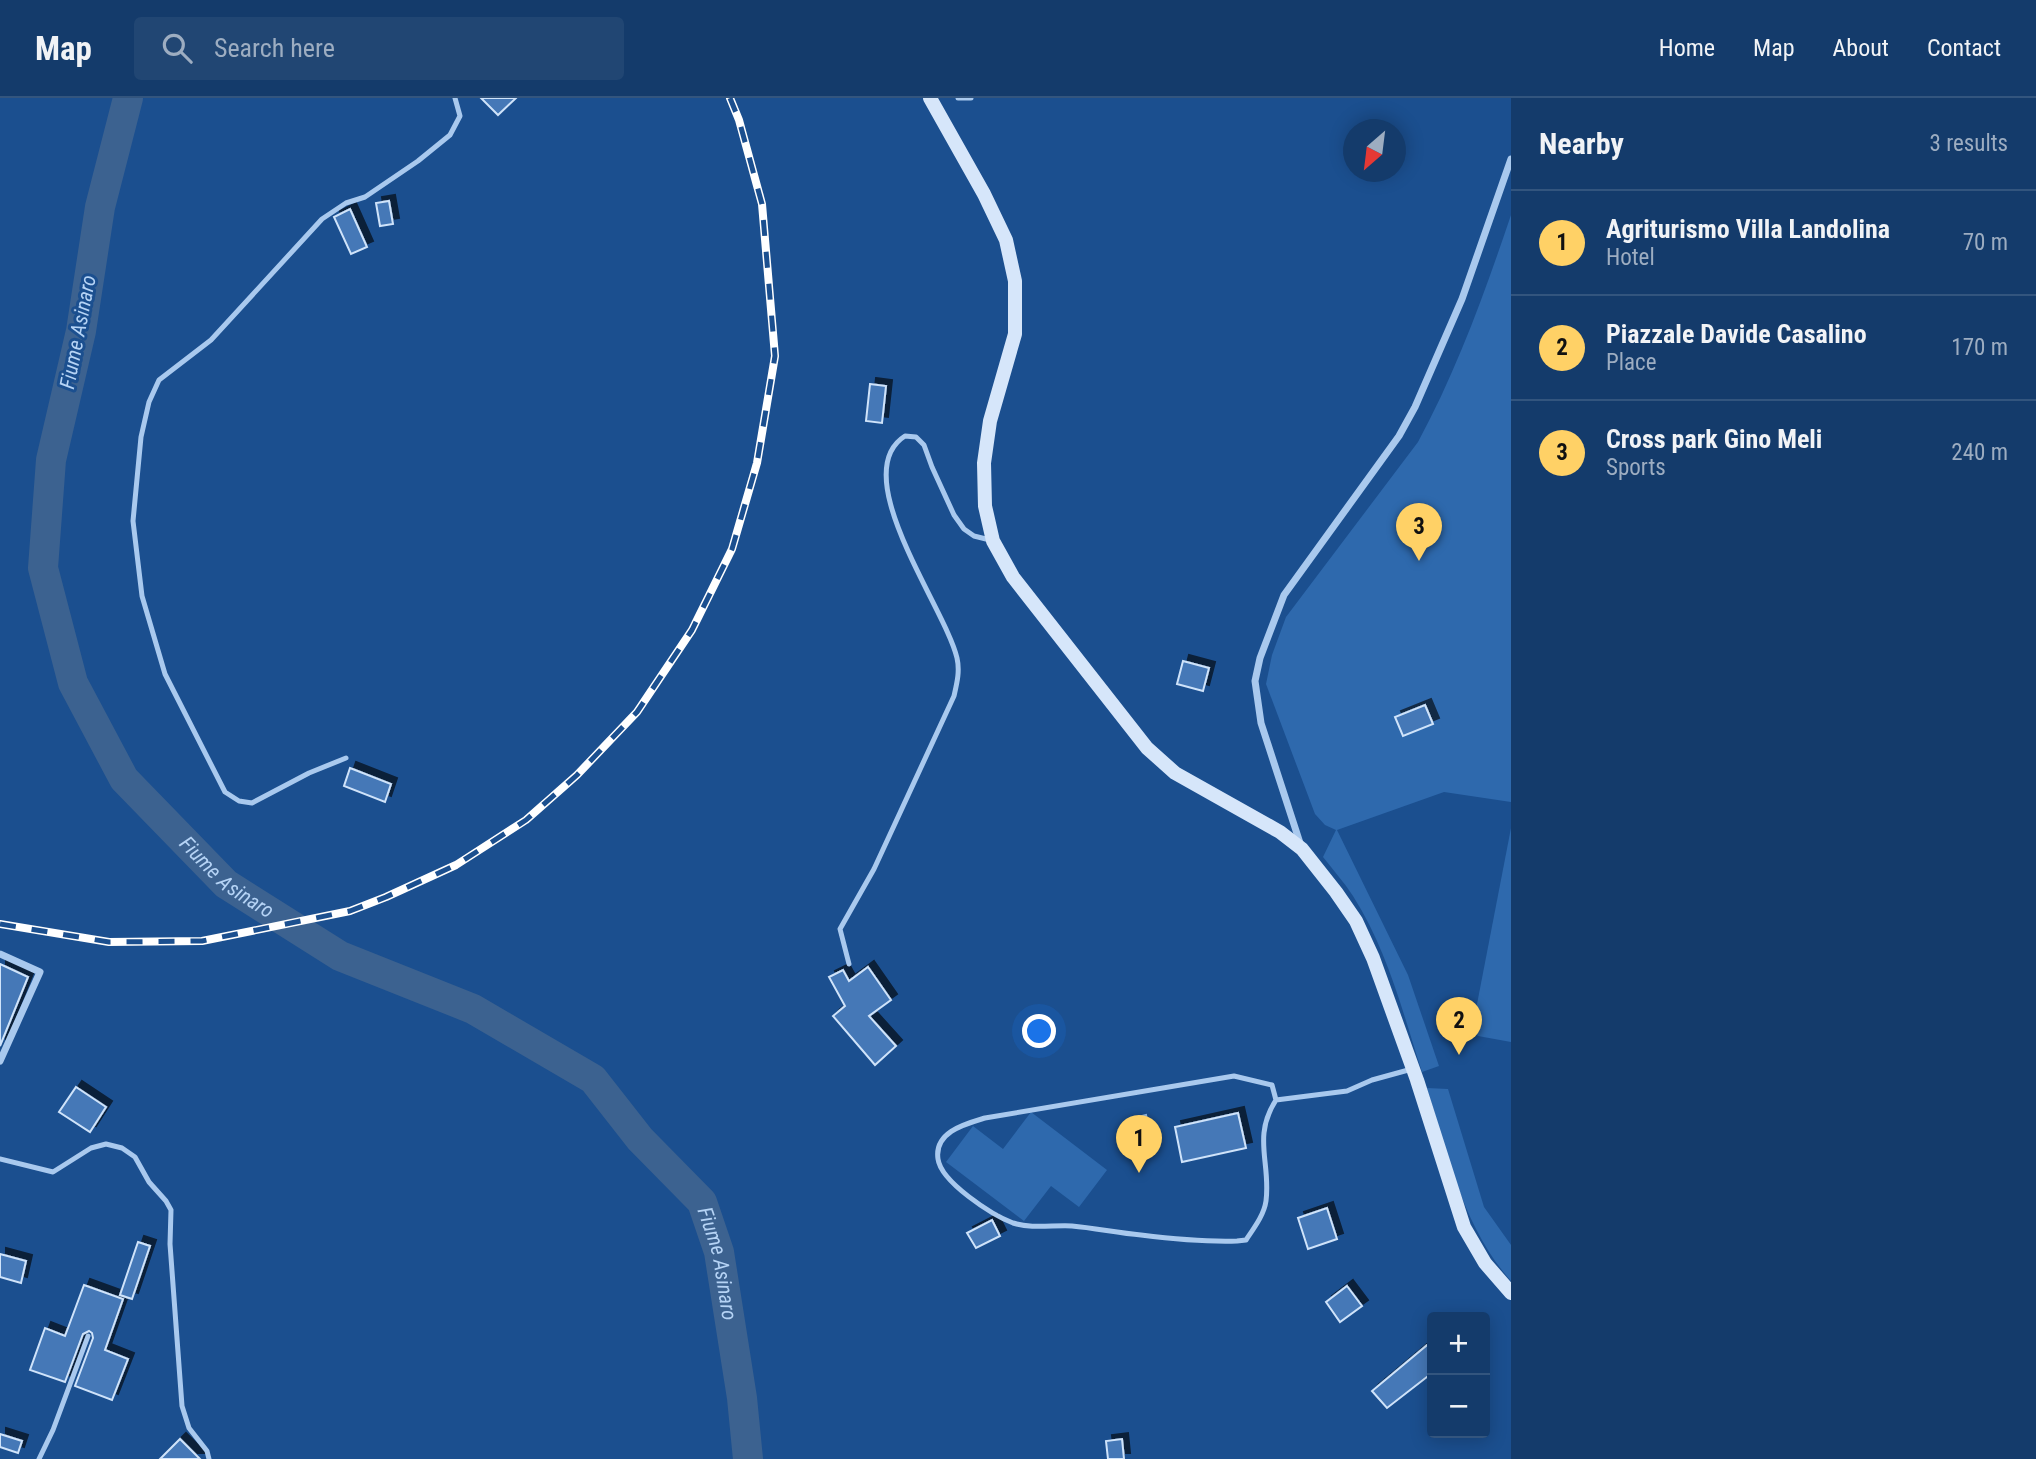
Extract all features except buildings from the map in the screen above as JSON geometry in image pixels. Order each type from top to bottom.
[{"type":"main road","points":[[930,98],[984,194],[1006,240],[1015,281],[1015,334],[989,421],[984,463],[985,506],[993,541],[1013,577],[1147,748],[1175,773],[1250,813],[1302,849],[1356,921],[1373,958],[1464,1227],[1485,1263],[1511,1293]]},
{"type":"street","points":[[1302,849],[1261,723],[1255,681],[1260,658],[1284,595],[1399,436],[1415,407],[1462,299],[1511,159]]},
{"type":"street","points":[[0,954],[40,972],[0,1061]]},
{"type":"lane","points":[[346,758],[309,773],[252,803],[239,801],[225,792],[164,674],[142,596],[134,521],[141,437],[149,402],[159,380],[211,340],[322,219],[346,203],[365,197],[418,162],[450,135],[460,116],[455,98]]},
{"type":"lane","points":[[958,98],[971,98]]},
{"type":"lane","points":[[849,964],[840,929],[880,856],[954,696],[958,677],[957,659],[945,624],[902,540],[890,506],[887,474],[890,454],[897,441],[905,436],[916,437],[924,445],[954,515],[974,536],[993,541]]},
{"type":"lane","points":[[1276,1100],[1347,1091],[1372,1080],[1412,1069]]},
{"type":"lane","points":[[1234,1076],[1272,1085],[1276,1100],[1266,1120],[1262,1139],[1266,1201],[1246,1240],[1143,1236],[1073,1226],[1031,1227],[1013,1223],[987,1209],[954,1184],[939,1164],[937,1150],[945,1136],[958,1126],[985,1118],[1234,1076]]},
{"type":"lane","points":[[0,1159],[52,1172],[91,1148],[106,1144],[122,1148],[135,1157],[149,1182],[166,1201],[171,1210],[170,1257],[182,1406],[189,1428],[207,1451],[209,1459]]},
{"type":"lane","points":[[39,1459],[53,1430],[88,1336]]},
{"type":"shaded area","points":[[1511,215],[1511,802],[1444,792],[1337,830],[1408,975],[1439,1066],[1422,1072],[1385,959],[1353,896],[1323,857],[1336,830],[1325,825],[1315,814],[1266,684],[1272,655],[1286,617],[1418,442],[1469,330]]},
{"type":"shaded area","points":[[1511,828],[1511,1042],[1478,1036],[1472,1030]]},
{"type":"shaded area","points":[[1427,1088],[1448,1089],[1484,1207],[1511,1245],[1511,1281],[1494,1260],[1469,1214],[1450,1164]]},
{"type":"shaded area","points":[[1031,1112],[1107,1170],[1079,1207],[1051,1186],[1024,1221],[946,1162],[973,1126],[1003,1149]]},
{"type":"shaded area","points":[[1146,1115],[1151,1143],[1143,1144],[1145,1157],[1137,1159],[1130,1119]]},
{"type":"waterway","name":"Fiume Asinaro","points":[[128,98],[100,207],[81,331],[51,460],[43,568],[73,683],[124,779],[226,884],[340,956],[473,1009],[593,1079],[640,1139],[702,1202],[719,1252],[742,1398],[748,1459]]},
{"type":"railway","points":[[0,924],[109,942],[202,941],[350,911],[456,865],[526,820],[577,775],[637,712],[692,630],[732,549],[757,463],[775,356],[762,204],[739,120],[730,98]]},
{"type":"place","name":"Cross park Gino Meli","points":[[1419,561]]},
{"type":"place","name":"Piazzale Davide Casalino","points":[[1459,1055]]},
{"type":"place","name":"Agriturismo Villa Landolina","points":[[1139,1173]]}]
